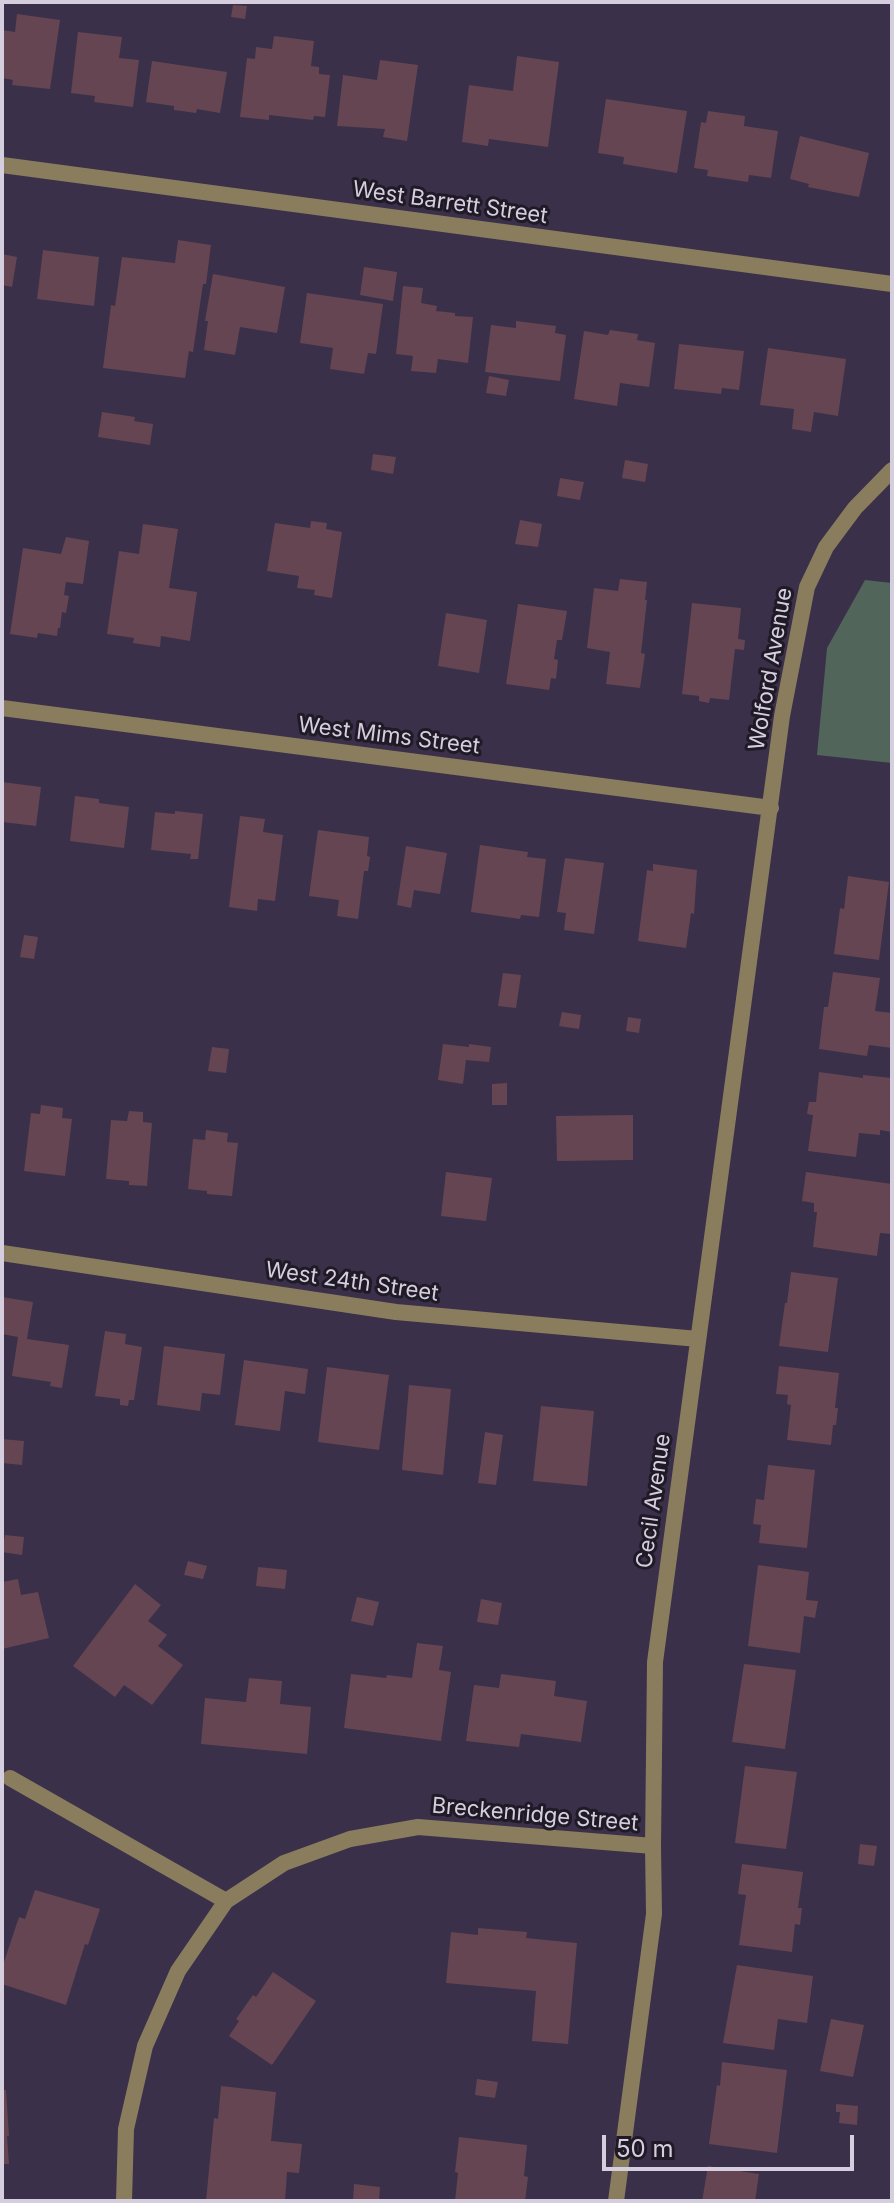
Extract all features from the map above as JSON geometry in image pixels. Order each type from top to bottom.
[{"type":"street","name":"West Barrett Street","points":[[2,165],[892,284]]},
{"type":"street","name":"Wolford Avenue","points":[[771,808],[782,716],[807,587],[833,537],[855,508],[892,470]]},
{"type":"street","name":"West Mims Street","points":[[2,708],[771,808]]},
{"type":"street","name":"Cecil Avenue","points":[[616,2201],[654,1914],[655,1662],[771,808]]},
{"type":"street","name":"West 24th Street","points":[[2,1253],[396,1312],[698,1339]]},
{"type":"street","points":[[10,1778],[226,1901]]},
{"type":"street","name":"Breckenridge Street","points":[[124,2201],[126,2129],[145,2046],[178,1971],[226,1901],[284,1863],[350,1839],[418,1827],[653,1846]]},
{"type":"green space","points":[[865,580],[892,583],[892,763],[817,755],[827,648]]},
{"type":"building","points":[[233,5],[247,6],[245,19],[231,17]]},
{"type":"building","points":[[17,14],[60,20],[50,89],[12,85],[13,80],[2,78],[2,30],[15,32]]},
{"type":"building","points":[[78,32],[122,37],[119,58],[139,60],[133,107],[94,102],[95,96],[71,93]]},
{"type":"building","points":[[274,36],[314,41],[311,66],[319,67],[319,74],[330,75],[325,117],[314,116],[313,120],[269,115],[269,120],[240,117],[247,58],[255,59],[256,47],[272,49]]},
{"type":"building","points":[[517,56],[559,62],[548,147],[489,139],[488,146],[462,142],[469,85],[513,91]]},
{"type":"building","points":[[380,60],[418,65],[407,141],[383,137],[385,129],[337,126],[343,75],[377,80]]},
{"type":"building","points":[[152,61],[227,72],[220,113],[197,109],[196,113],[174,110],[174,106],[146,102]]},
{"type":"building","points":[[606,99],[687,111],[677,173],[623,164],[624,157],[598,153]]},
{"type":"building","points":[[708,111],[745,116],[744,126],[778,131],[771,178],[749,175],[748,182],[707,176],[708,170],[694,168],[701,122],[706,123]]},
{"type":"building","points":[[800,136],[869,153],[859,197],[808,187],[809,184],[790,179]]},
{"type":"building","points":[[178,240],[211,245],[193,352],[189,351],[185,378],[103,368],[111,305],[115,306],[122,257],[175,263]]},
{"type":"building","points":[[43,250],[99,257],[94,306],[37,299]]},
{"type":"building","points":[[2,254],[17,257],[12,287],[2,285]]},
{"type":"building","points":[[364,267],[397,272],[393,301],[360,295]]},
{"type":"building","points":[[213,274],[285,287],[277,333],[240,327],[235,355],[204,350],[208,321],[205,321]]},
{"type":"building","points":[[403,286],[423,288],[421,303],[437,306],[436,311],[473,317],[468,363],[438,359],[436,373],[411,371],[413,356],[396,354]]},
{"type":"building","points":[[307,293],[383,304],[376,354],[368,353],[364,374],[330,369],[333,348],[300,343]]},
{"type":"building","points":[[516,321],[556,326],[555,333],[566,335],[560,381],[485,372],[491,325],[516,328]]},
{"type":"building","points":[[610,330],[638,334],[637,340],[655,343],[649,387],[620,383],[617,406],[574,399],[584,331],[608,335]]},
{"type":"building","points":[[679,344],[744,351],[739,390],[722,388],[721,394],[674,389]]},
{"type":"building","points":[[768,348],[846,359],[838,416],[814,412],[811,432],[792,429],[794,409],[760,405]]},
{"type":"building","points":[[489,376],[509,380],[506,396],[486,393]]},
{"type":"building","points":[[102,412],[135,417],[134,421],[153,424],[150,445],[98,437]]},
{"type":"building","points":[[373,454],[396,457],[393,474],[371,470]]},
{"type":"building","points":[[625,460],[648,464],[645,482],[622,478]]},
{"type":"building","points":[[560,478],[584,482],[580,500],[557,496]]},
{"type":"building","points":[[520,520],[542,524],[538,547],[515,544]]},
{"type":"building","points":[[311,521],[327,523],[326,529],[342,532],[332,598],[314,595],[315,590],[297,588],[299,576],[267,571],[275,523],[310,528]]},
{"type":"building","points":[[143,524],[178,529],[169,588],[197,592],[190,641],[161,636],[160,647],[133,643],[134,638],[107,634],[119,551],[139,554]]},
{"type":"building","points":[[66,537],[89,541],[83,584],[66,582],[64,595],[69,596],[57,636],[38,633],[37,638],[10,634],[23,548],[61,554]]},
{"type":"building","points":[[620,579],[647,582],[641,653],[645,654],[640,688],[606,684],[610,652],[587,648],[594,588],[618,591]]},
{"type":"building","points":[[692,603],[741,608],[738,639],[745,640],[744,650],[735,649],[729,700],[710,698],[709,703],[699,701],[699,696],[682,694]]},
{"type":"building","points":[[518,604],[567,611],[562,640],[557,640],[554,659],[558,660],[556,679],[551,678],[549,690],[506,684]]},
{"type":"building","points":[[446,613],[487,620],[479,673],[438,666]]},
{"type":"building","points":[[2,782],[41,787],[36,826],[2,822]]},
{"type":"building","points":[[75,796],[129,807],[124,848],[70,841]]},
{"type":"building","points":[[175,811],[203,814],[198,859],[190,859],[191,854],[151,850],[155,812],[175,814]]},
{"type":"building","points":[[240,816],[265,819],[263,832],[283,835],[275,901],[258,899],[257,911],[229,907]]},
{"type":"building","points":[[318,830],[369,837],[367,856],[370,857],[368,871],[364,871],[358,919],[337,916],[339,900],[309,896]]},
{"type":"building","points":[[480,845],[528,852],[527,857],[546,859],[539,917],[521,915],[520,919],[471,912]]},
{"type":"building","points":[[406,846],[447,853],[440,894],[414,890],[411,908],[397,905]]},
{"type":"building","points":[[565,858],[604,863],[594,934],[564,930],[566,913],[557,912]]},
{"type":"building","points":[[653,864],[697,870],[694,914],[691,913],[686,948],[638,941],[647,870],[653,871]]},
{"type":"building","points":[[848,876],[889,882],[879,960],[834,954]]},
{"type":"building","points":[[24,935],[38,937],[34,959],[20,957]]},
{"type":"building","points":[[833,972],[880,978],[875,1011],[892,1013],[892,1048],[869,1045],[867,1056],[819,1049],[824,1007],[828,1007]]},
{"type":"building","points":[[503,973],[521,975],[516,1008],[498,1006]]},
{"type":"building","points":[[562,1012],[581,1015],[579,1029],[559,1026]]},
{"type":"building","points":[[628,1017],[641,1019],[639,1033],[626,1031]]},
{"type":"building","points":[[443,1044],[491,1047],[489,1062],[466,1060],[463,1084],[438,1080]]},
{"type":"building","points":[[212,1047],[229,1049],[226,1073],[208,1071]]},
{"type":"building","points":[[819,1072],[892,1078],[892,1132],[880,1130],[880,1135],[859,1133],[856,1157],[808,1151],[813,1115],[807,1114],[809,1102],[816,1102]]},
{"type":"building","points":[[507,1083],[507,1105],[492,1105],[492,1084]]},
{"type":"building","points":[[41,1105],[63,1108],[62,1118],[72,1119],[65,1176],[24,1171],[31,1113],[40,1114]]},
{"type":"building","points":[[129,1111],[143,1112],[143,1122],[152,1123],[147,1186],[106,1179],[111,1120],[127,1121]]},
{"type":"building","points":[[633,1115],[633,1160],[557,1161],[556,1116]]},
{"type":"building","points":[[206,1130],[228,1133],[227,1142],[238,1143],[232,1196],[188,1189],[193,1139],[205,1140]]},
{"type":"building","points":[[446,1172],[492,1178],[486,1221],[441,1216]]},
{"type":"building","points":[[806,1172],[892,1184],[892,1234],[880,1233],[877,1256],[813,1247],[817,1212],[814,1212],[814,1203],[802,1201]]},
{"type":"building","points":[[791,1272],[838,1278],[828,1352],[779,1346]]},
{"type":"building","points":[[2,1297],[33,1302],[27,1339],[69,1345],[62,1388],[50,1386],[51,1382],[12,1376],[18,1337],[2,1334]]},
{"type":"building","points":[[105,1331],[126,1334],[125,1344],[142,1347],[134,1400],[129,1400],[128,1406],[120,1405],[120,1399],[95,1396]]},
{"type":"building","points":[[164,1346],[225,1354],[220,1395],[202,1393],[200,1411],[157,1405]]},
{"type":"building","points":[[244,1360],[308,1369],[305,1394],[285,1391],[280,1431],[235,1425]]},
{"type":"building","points":[[779,1366],[839,1373],[835,1408],[838,1408],[831,1445],[787,1440],[791,1405],[787,1404],[788,1395],[776,1394]]},
{"type":"building","points":[[327,1367],[389,1375],[379,1450],[318,1442]]},
{"type":"building","points":[[409,1385],[451,1389],[443,1475],[402,1470]]},
{"type":"building","points":[[541,1406],[594,1411],[587,1486],[533,1481]]},
{"type":"building","points":[[485,1432],[503,1435],[496,1485],[478,1483]]},
{"type":"building","points":[[2,1439],[24,1441],[22,1465],[2,1463]]},
{"type":"building","points":[[768,1465],[815,1470],[807,1548],[759,1543],[761,1525],[753,1524],[756,1499],[764,1500]]},
{"type":"building","points":[[5,1535],[24,1537],[22,1555],[2,1552]]},
{"type":"building","points":[[188,1561],[207,1566],[203,1579],[184,1575]]},
{"type":"building","points":[[758,1565],[809,1572],[806,1600],[818,1601],[815,1618],[804,1616],[800,1653],[748,1646]]},
{"type":"building","points":[[258,1567],[287,1570],[285,1589],[256,1586]]},
{"type":"building","points":[[18,1579],[21,1595],[38,1592],[49,1638],[2,1649],[2,1582]]},
{"type":"building","points":[[135,1584],[161,1605],[148,1621],[167,1635],[158,1646],[183,1665],[152,1705],[124,1685],[115,1697],[73,1666]]},
{"type":"building","points":[[357,1597],[379,1602],[373,1626],[351,1621]]},
{"type":"building","points":[[481,1599],[502,1603],[498,1625],[477,1622]]},
{"type":"building","points":[[417,1643],[443,1646],[439,1670],[451,1672],[441,1741],[344,1728],[351,1674],[412,1678]]},
{"type":"building","points":[[744,1664],[796,1670],[785,1749],[732,1742]]},
{"type":"building","points":[[501,1674],[556,1681],[554,1696],[587,1701],[581,1742],[521,1734],[519,1747],[466,1741],[474,1685],[499,1688]]},
{"type":"building","points":[[249,1678],[282,1681],[280,1704],[311,1707],[307,1754],[201,1744],[205,1698],[246,1702]]},
{"type":"building","points":[[745,1766],[797,1772],[786,1849],[735,1843]]},
{"type":"building","points":[[860,1844],[877,1846],[874,1866],[858,1864]]},
{"type":"building","points":[[742,1864],[803,1872],[798,1908],[802,1908],[800,1925],[795,1924],[792,1952],[739,1945],[746,1895],[738,1894]]},
{"type":"building","points":[[35,1890],[100,1909],[88,1945],[85,1944],[66,2005],[2,1984],[2,1968],[19,1917],[25,1919]]},
{"type":"building","points":[[478,1928],[527,1932],[526,1938],[577,1943],[568,2044],[532,2041],[536,1991],[446,1983],[451,1932],[478,1935]]},
{"type":"building","points":[[737,1965],[813,1976],[807,2023],[778,2019],[774,2050],[723,2043]]},
{"type":"building","points":[[273,1972],[316,2001],[272,2065],[229,2036],[239,2021],[236,2019]]},
{"type":"building","points":[[831,2019],[864,2025],[853,2077],[820,2071]]},
{"type":"building","points":[[722,2062],[787,2070],[777,2153],[709,2144]]},
{"type":"building","points":[[477,2079],[498,2082],[495,2098],[475,2095]]},
{"type":"building","points":[[221,2086],[276,2092],[271,2141],[302,2144],[299,2173],[287,2172],[285,2201],[206,2201],[214,2118],[218,2119]]},
{"type":"building","points":[[2,2090],[6,2090],[9,2164],[2,2164]]},
{"type":"building","points":[[836,2104],[858,2106],[857,2125],[839,2123],[840,2112],[836,2112]]},
{"type":"building","points":[[459,2137],[527,2145],[525,2201],[455,2201]]},
{"type":"building","points":[[708,2166],[759,2174],[755,2201],[702,2201]]},
{"type":"building","points":[[354,2184],[380,2187],[379,2201],[353,2201]]}]
